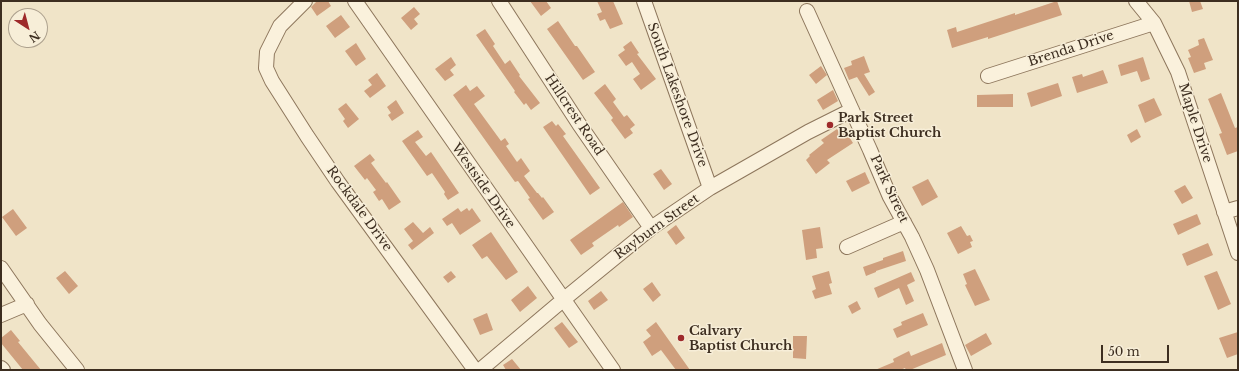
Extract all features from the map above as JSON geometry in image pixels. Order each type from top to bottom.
[{"type":"street","name":"Rockdale Drive","points":[[305,1],[280,26],[267,52],[266,68],[284,101],[338,182],[475,370]]},
{"type":"street","name":"Westside Drive","points":[[355,1],[613,370]]},
{"type":"street","name":"Hillcrest Road","points":[[499,1],[579,124],[651,228]]},
{"type":"street","name":"South Lakeshore Drive","points":[[644,1],[710,188]]},
{"type":"street","name":"Maple Drive","points":[[1136,1],[1154,23],[1178,72],[1238,253]]},
{"type":"street","name":"Park Street","points":[[807,11],[890,197],[912,237],[927,270],[965,370]]},
{"type":"street","name":"Brenda Drive","points":[[988,76],[1154,23]]},
{"type":"street","name":"Rayburn Street","points":[[480,370],[651,228],[710,188],[808,132],[852,110]]},
{"type":"street","points":[[1224,212],[1238,208]]},
{"type":"street","points":[[847,247],[904,222]]},
{"type":"street","points":[[1,268],[40,324],[76,370]]},
{"type":"street","points":[[1,315],[27,304]]},
{"type":"building","points":[[317,1],[328,1],[331,6],[317,16],[311,7]]},
{"type":"building","points":[[530,1],[546,1],[551,8],[541,16]]},
{"type":"building","points":[[597,1],[613,1],[623,24],[610,29],[605,19],[600,21],[597,14],[602,12]]},
{"type":"building","points":[[1057,1],[1062,15],[988,39],[988,37],[952,48],[947,30],[956,27],[957,32]]},
{"type":"building","points":[[1189,1],[1200,1],[1203,9],[1192,12]]},
{"type":"building","points":[[414,7],[420,14],[414,19],[418,24],[411,30],[401,18]]},
{"type":"building","points":[[341,15],[350,27],[335,38],[326,26]]},
{"type":"building","points":[[558,21],[595,72],[583,80],[547,29]]},
{"type":"building","points":[[485,29],[495,44],[493,46],[505,64],[510,60],[520,75],[519,76],[540,103],[531,110],[526,103],[524,105],[514,92],[515,91],[476,35]]},
{"type":"building","points":[[1204,38],[1213,60],[1204,63],[1206,69],[1194,73],[1188,58],[1191,57],[1188,50],[1199,45],[1198,40]]},
{"type":"building","points":[[631,41],[639,53],[637,54],[656,79],[641,90],[633,79],[640,74],[632,62],[626,66],[618,55],[625,50],[623,47]]},
{"type":"building","points":[[356,43],[366,59],[356,66],[345,51]]},
{"type":"building","points":[[864,56],[870,72],[864,74],[875,92],[869,96],[857,77],[849,80],[844,68],[852,65],[851,61]]},
{"type":"building","points":[[451,57],[456,65],[450,70],[454,75],[445,81],[435,69]]},
{"type":"building","points":[[1143,57],[1150,79],[1141,82],[1137,71],[1121,76],[1118,65]]},
{"type":"building","points":[[821,66],[827,75],[816,84],[809,75]]},
{"type":"building","points":[[1103,70],[1108,83],[1077,93],[1072,77],[1082,74],[1083,77]]},
{"type":"building","points":[[377,73],[386,86],[370,98],[364,91],[372,85],[368,80]]},
{"type":"building","points":[[1058,83],[1062,96],[1031,107],[1027,93]]},
{"type":"building","points":[[605,84],[616,99],[613,102],[624,117],[627,115],[635,125],[630,129],[633,133],[625,139],[611,120],[613,118],[594,93]]},
{"type":"building","points":[[466,85],[470,91],[477,86],[485,96],[474,104],[501,141],[505,138],[509,144],[506,146],[517,162],[521,158],[530,171],[524,176],[554,212],[543,220],[528,199],[530,198],[518,181],[515,182],[453,95]]},
{"type":"building","points":[[833,90],[838,101],[823,110],[817,100]]},
{"type":"building","points":[[1221,93],[1235,128],[1238,127],[1238,151],[1227,155],[1219,134],[1222,133],[1208,99]]},
{"type":"building","points":[[1013,94],[1013,107],[977,107],[977,95]]},
{"type":"building","points":[[1154,98],[1162,115],[1145,123],[1138,105]]},
{"type":"building","points":[[396,100],[404,113],[392,121],[388,115],[391,113],[387,107]]},
{"type":"building","points":[[346,103],[359,119],[348,128],[343,121],[345,119],[338,109]]},
{"type":"building","points":[[552,121],[556,126],[558,124],[566,134],[563,136],[600,188],[590,195],[543,127]]},
{"type":"building","points":[[837,129],[841,135],[846,132],[853,143],[827,160],[830,163],[816,174],[806,160],[810,156],[809,155],[824,143],[821,140]]},
{"type":"building","points":[[1137,129],[1141,137],[1131,143],[1127,135]]},
{"type":"building","points":[[418,130],[423,137],[415,142],[426,156],[431,152],[459,193],[448,200],[444,194],[445,192],[432,173],[427,176],[402,141]]},
{"type":"building","points":[[370,154],[375,160],[371,163],[401,202],[389,210],[382,199],[379,201],[373,192],[376,190],[367,178],[365,180],[354,166]]},
{"type":"building","points":[[661,169],[672,184],[664,190],[653,174]]},
{"type":"building","points":[[865,172],[870,183],[852,192],[846,181]]},
{"type":"building","points":[[928,179],[938,197],[922,206],[912,187]]},
{"type":"building","points":[[1185,185],[1193,198],[1182,204],[1174,191]]},
{"type":"building","points":[[623,202],[633,217],[619,227],[618,225],[592,243],[594,246],[581,255],[570,240]]},
{"type":"building","points":[[458,208],[461,212],[467,208],[469,211],[472,208],[481,221],[460,235],[452,223],[447,226],[442,219]]},
{"type":"building","points":[[13,209],[27,228],[16,236],[2,217]]},
{"type":"building","points":[[1197,214],[1201,224],[1178,235],[1173,224]]},
{"type":"building","points":[[413,222],[423,233],[430,227],[434,233],[412,250],[408,245],[413,241],[404,229]]},
{"type":"building","points":[[676,225],[685,238],[676,245],[667,232]]},
{"type":"building","points":[[961,226],[967,236],[970,235],[973,241],[970,242],[972,247],[958,254],[947,233]]},
{"type":"building","points":[[820,227],[823,248],[816,249],[817,258],[806,260],[802,230]]},
{"type":"building","points":[[491,232],[518,272],[506,280],[487,256],[482,259],[472,245]]},
{"type":"building","points":[[1208,243],[1213,255],[1187,266],[1182,254]]},
{"type":"building","points":[[903,251],[906,261],[866,276],[863,267]]},
{"type":"building","points":[[975,269],[990,300],[975,306],[965,285],[967,284],[963,274]]},
{"type":"building","points":[[65,271],[78,286],[69,294],[56,278]]},
{"type":"building","points":[[451,271],[456,277],[448,283],[443,277]]},
{"type":"building","points":[[829,271],[832,283],[829,284],[832,294],[815,299],[812,291],[816,289],[812,276]]},
{"type":"building","points":[[1217,271],[1231,304],[1218,310],[1204,276]]},
{"type":"building","points":[[911,272],[915,281],[907,285],[914,301],[906,305],[899,288],[878,298],[874,288]]},
{"type":"building","points":[[652,282],[661,295],[653,302],[643,289]]},
{"type":"building","points":[[528,286],[537,298],[520,312],[511,300]]},
{"type":"building","points":[[601,291],[608,300],[594,310],[588,301]]},
{"type":"building","points":[[857,301],[861,309],[852,314],[848,306]]},
{"type":"building","points":[[487,313],[493,330],[480,335],[473,319]]},
{"type":"building","points":[[923,313],[928,325],[897,338],[893,329],[902,325],[901,322]]},
{"type":"building","points":[[562,322],[578,342],[569,348],[554,328]]},
{"type":"building","points":[[656,322],[690,370],[676,370],[661,350],[652,356],[643,342],[651,336],[646,330]]},
{"type":"building","points":[[11,330],[20,341],[18,342],[41,370],[23,370],[1,343],[1,338]]},
{"type":"building","points":[[1238,332],[1238,354],[1227,358],[1219,338]]},
{"type":"building","points":[[986,333],[992,344],[971,356],[965,345]]},
{"type":"building","points":[[793,336],[807,336],[806,359],[793,358]]},
{"type":"building","points":[[942,343],[946,355],[910,370],[906,370],[905,368],[900,370],[875,370],[894,362],[893,359],[909,351],[911,356]]},
{"type":"building","points":[[512,359],[521,370],[506,370],[503,365]]},
{"type":"place","name":"Park Street Baptist Church","points":[[830,125]]},
{"type":"place","name":"Calvary Baptist Church","points":[[681,338]]}]
